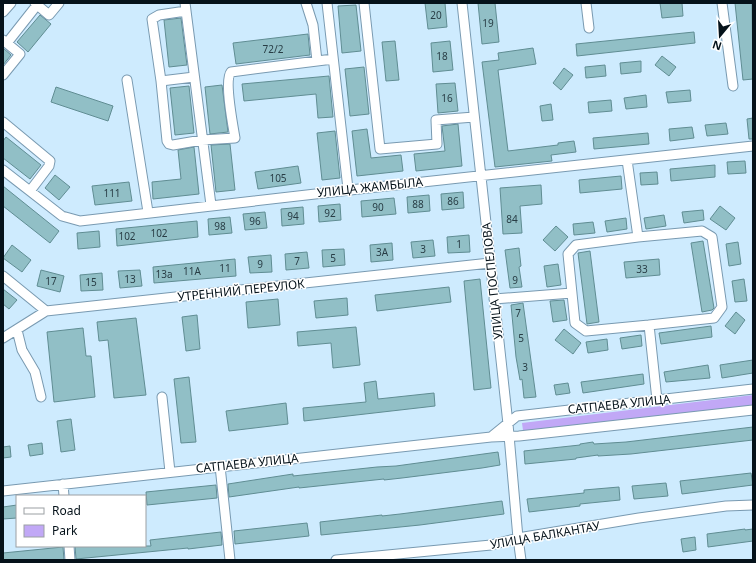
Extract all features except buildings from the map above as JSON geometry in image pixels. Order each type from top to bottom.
[{"type":"street","points":[[3,12],[11,3]]},
{"type":"street","points":[[3,75],[20,54],[5,41],[36,4],[49,15],[59,3]]},
{"type":"street","points":[[306,3],[312,25],[317,62]]},
{"type":"street","points":[[327,3],[348,189]]},
{"type":"street","points":[[364,3],[380,149],[437,144],[436,120],[474,117]]},
{"type":"street","name":"УЛИЦА ПОСПЕЛОВА","points":[[462,3],[508,424],[508,437],[521,560]]},
{"type":"street","points":[[586,3],[589,28]]},
{"type":"street","points":[[722,3],[733,86]]},
{"type":"street","points":[[211,205],[202,140],[194,77],[186,7],[159,15],[152,19],[162,81],[167,142],[173,145],[202,140],[235,138],[229,100],[229,75],[231,72],[333,59]]},
{"type":"street","points":[[162,81],[194,77]]},
{"type":"street","points":[[127,80],[148,212]]},
{"type":"street","points":[[3,122],[50,161],[49,166],[30,191]]},
{"type":"street","name":"УЛИЦА ЖАМБЫЛА","points":[[3,170],[62,216],[80,220],[348,189],[753,146]]},
{"type":"street","points":[[627,160],[638,237]]},
{"type":"street","points":[[702,231],[712,237],[722,306],[714,318],[586,331],[575,323],[572,293],[568,254],[576,244],[702,231]]},
{"type":"street","name":"УТРЕННИЙ ПЕРЕУЛОК","points":[[46,311],[490,263]]},
{"type":"street","points":[[3,276],[46,311],[3,338]]},
{"type":"street","points":[[494,299],[572,293]]},
{"type":"street","points":[[649,325],[657,400]]},
{"type":"street","points":[[17,330],[22,350],[35,372],[41,396]]},
{"type":"street","name":"САТПАЕВА УЛИЦА","points":[[491,437],[517,416],[753,388]]},
{"type":"street","points":[[162,397],[170,472]]},
{"type":"street","name":"САТПАЕВА УЛИЦА","points":[[3,491],[220,466],[491,437],[508,437],[753,410]]},
{"type":"street","points":[[220,466],[230,560]]},
{"type":"street","points":[[63,484],[64,495]]},
{"type":"street","name":"УЛИЦА БАЛКАНТАУ","points":[[336,560],[491,545],[518,538],[639,518],[726,506],[753,505]]},
{"type":"street","points":[[69,547],[70,560]]},
{"type":"green space","points":[[753,395],[753,410],[524,438],[522,423]]}]
